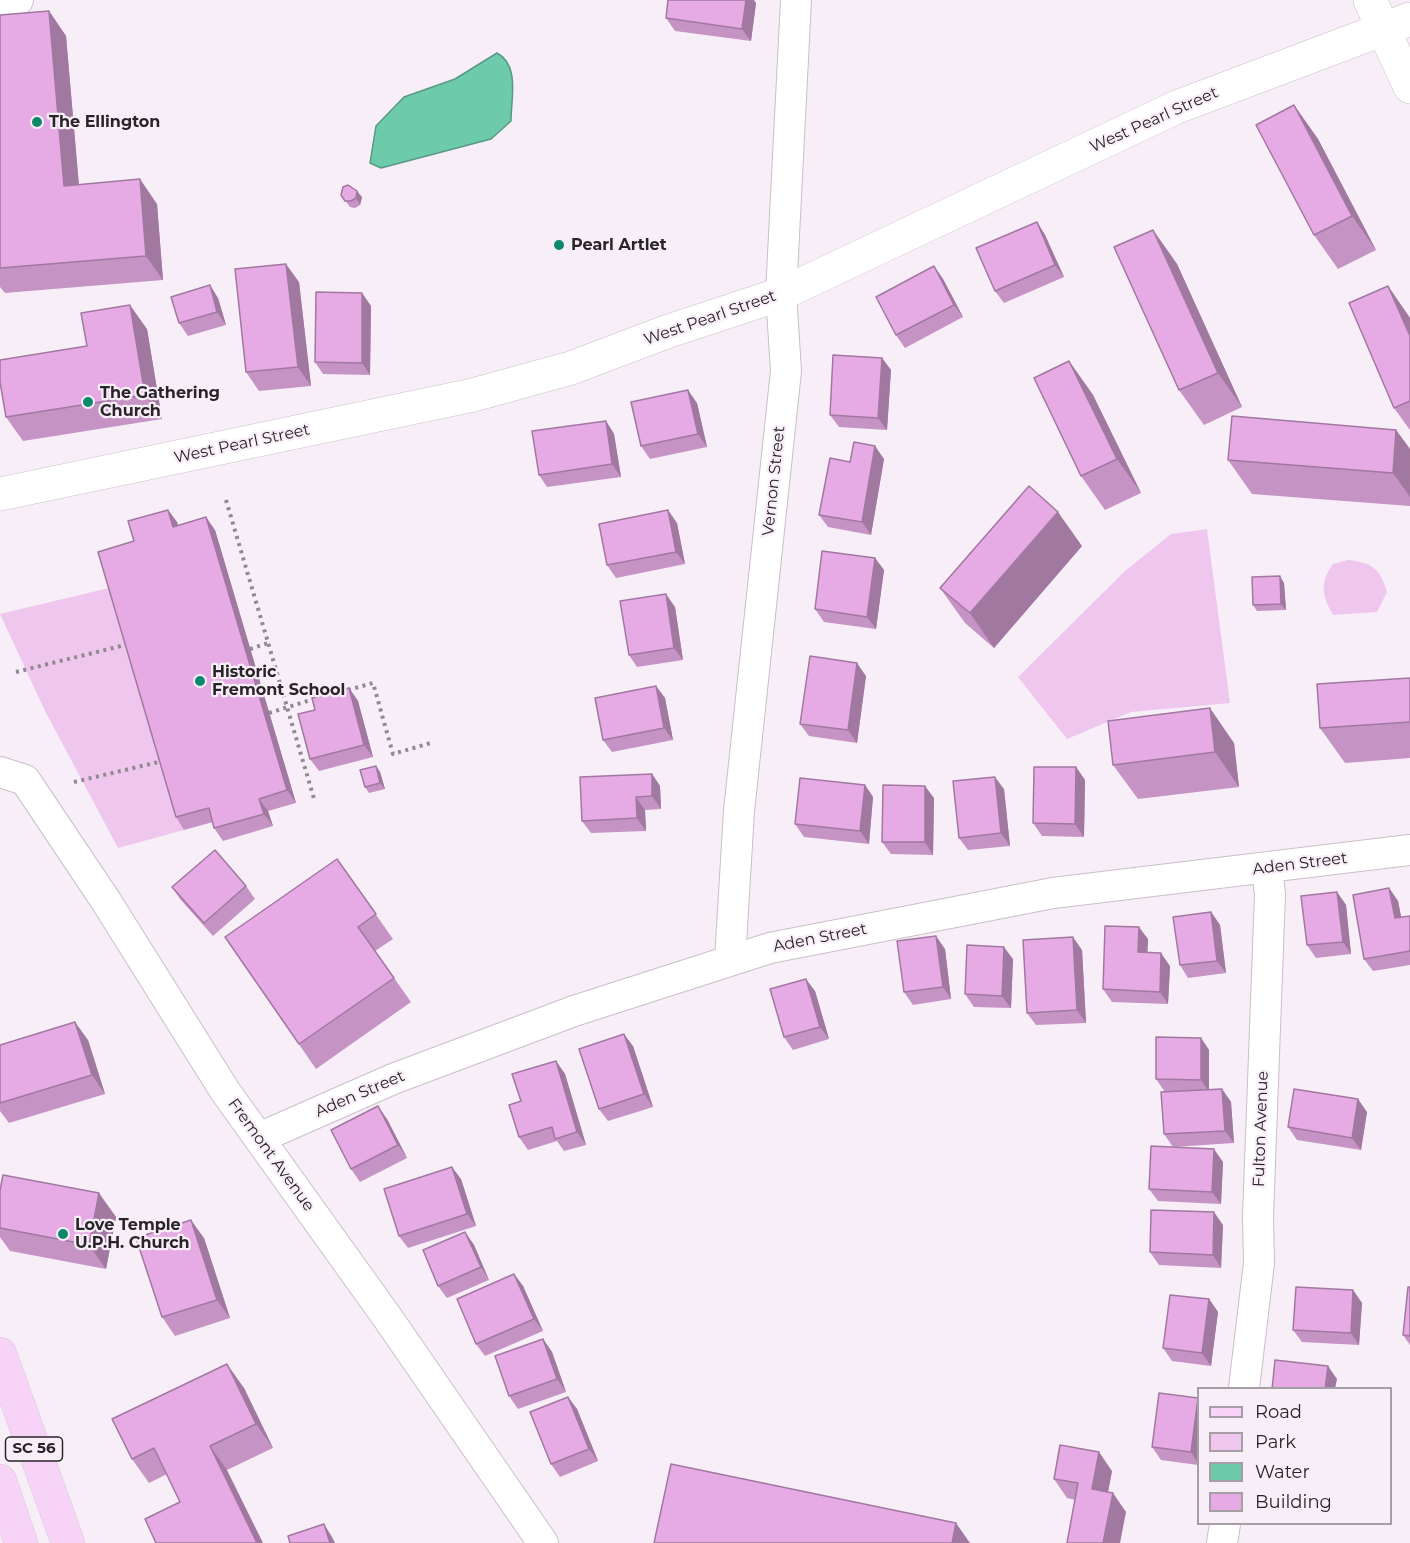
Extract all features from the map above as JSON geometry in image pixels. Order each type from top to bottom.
[{"type":"main road","name":"SC 56","points":[[0,1354],[68,1543]]},
{"type":"main road","name":"SC 56","points":[[0,1481],[21,1543]]},
{"type":"street","points":[[0,5],[18,0]]},
{"type":"street","name":"Vernon Street","points":[[730,960],[739,811],[786,371],[781,294],[796,0]]},
{"type":"street","points":[[1388,16],[1410,87]]},
{"type":"street","name":"West Pearl Street","points":[[0,494],[512,386],[571,368],[666,332],[781,294],[1177,107],[1388,16]]},
{"type":"street","name":"Fremont Avenue","points":[[0,772],[25,780],[118,920],[225,1091],[543,1543]]},
{"type":"street","name":"Aden Street","points":[[259,1138],[415,1071],[574,1011],[770,948],[1053,893],[1410,850]]},
{"type":"street","name":"Fulton Avenue","points":[[1244,1387],[1259,1263],[1258,1215],[1270,894],[1267,869]]},
{"type":"street","points":[[1222,1543],[1225,1525]]},
{"type":"path","points":[[226,500],[315,802]]},
{"type":"path","points":[[16,672],[130,644]]},
{"type":"path","points":[[250,648],[268,644]]},
{"type":"path","points":[[340,692],[373,683],[393,754],[434,742]]},
{"type":"path","points":[[269,713],[319,698]]},
{"type":"path","points":[[74,782],[164,761]]},
{"type":"green space","points":[[1207,529],[1230,703],[1131,712],[1067,739],[1018,677],[1125,571],[1171,534]]},
{"type":"green space","points":[[1348,560],[1369,565],[1381,577],[1387,592],[1377,612],[1333,615],[1324,595],[1324,584],[1333,564]]},
{"type":"green space","points":[[113,587],[184,830],[118,848],[45,711],[0,614]]},
{"type":"water","points":[[497,53],[509,66],[513,93],[511,121],[491,139],[381,168],[370,163],[376,126],[404,97],[455,79]]},
{"type":"building","points":[[668,0],[746,0],[742,29],[666,18]]},
{"type":"building","name":"The Ellington","points":[[49,11],[64,186],[140,179],[146,256],[0,268],[0,15]]},
{"type":"building","points":[[1294,105],[1352,216],[1314,235],[1256,125]]},
{"type":"building","points":[[348,185],[357,191],[356,198],[345,201],[341,195],[343,187]]},
{"type":"building","points":[[1037,222],[1055,265],[995,291],[976,248]]},
{"type":"building","points":[[1153,230],[1218,373],[1179,390],[1114,247]]},
{"type":"building","points":[[286,264],[298,367],[246,372],[235,269]]},
{"type":"building","points":[[934,266],[954,305],[896,335],[876,297]]},
{"type":"building","points":[[210,285],[217,312],[179,323],[171,297]]},
{"type":"building","points":[[1388,286],[1410,336],[1410,401],[1394,408],[1349,303]]},
{"type":"building","points":[[316,292],[362,293],[362,363],[315,362]]},
{"type":"building","points":[[130,305],[145,395],[6,417],[0,382],[0,360],[87,346],[81,313]]},
{"type":"building","points":[[833,355],[882,358],[878,418],[830,415]]},
{"type":"building","points":[[1069,361],[1117,459],[1081,476],[1034,378]]},
{"type":"building","points":[[688,390],[698,434],[641,446],[631,402]]},
{"type":"building","points":[[1232,416],[1396,430],[1393,473],[1228,460]]},
{"type":"building","points":[[606,421],[612,464],[539,475],[532,431]]},
{"type":"building","points":[[854,442],[875,446],[862,522],[819,515],[830,458],[850,462]]},
{"type":"building","points":[[1029,486],[1058,512],[970,613],[940,588]]},
{"type":"building","name":"Historic Fremont School","points":[[168,510],[173,527],[206,517],[287,790],[259,799],[264,814],[214,828],[209,808],[176,817],[98,552],[134,541],[128,521]]},
{"type":"building","points":[[668,510],[676,552],[607,565],[599,524]]},
{"type":"building","points":[[822,551],[875,558],[867,617],[815,609]]},
{"type":"building","points":[[1280,576],[1281,604],[1253,605],[1252,577]]},
{"type":"building","points":[[666,594],[674,648],[629,655],[620,601]]},
{"type":"building","points":[[810,656],[857,663],[848,730],[800,724]]},
{"type":"building","points":[[1410,678],[1410,722],[1320,728],[1317,684]]},
{"type":"building","points":[[656,686],[664,728],[603,740],[595,698]]},
{"type":"building","points":[[349,688],[364,745],[310,759],[298,714],[315,710],[312,698]]},
{"type":"building","points":[[1210,708],[1215,752],[1113,765],[1108,721]]},
{"type":"building","points":[[376,766],[380,783],[365,787],[360,770]]},
{"type":"building","points":[[1034,767],[1076,767],[1075,824],[1033,823]]},
{"type":"building","points":[[652,774],[652,796],[636,797],[637,818],[582,821],[580,777]]},
{"type":"building","points":[[995,777],[1001,833],[959,838],[953,781]]},
{"type":"building","points":[[800,778],[865,785],[860,831],[795,824]]},
{"type":"building","points":[[883,785],[925,786],[925,842],[882,842]]},
{"type":"building","points":[[215,850],[246,886],[204,923],[172,887]]},
{"type":"building","points":[[337,859],[376,914],[358,927],[394,978],[299,1044],[225,937]]},
{"type":"building","points":[[1389,888],[1395,918],[1410,916],[1410,951],[1364,959],[1353,895]]},
{"type":"building","points":[[1337,892],[1343,942],[1307,945],[1301,896]]},
{"type":"building","points":[[1211,912],[1217,961],[1180,965],[1173,917]]},
{"type":"building","points":[[1105,926],[1139,927],[1138,952],[1161,953],[1160,992],[1103,989]]},
{"type":"building","points":[[936,936],[943,987],[904,992],[897,941]]},
{"type":"building","points":[[1073,937],[1077,1010],[1027,1013],[1023,940]]},
{"type":"building","points":[[967,945],[1004,947],[1002,996],[965,994]]},
{"type":"building","points":[[806,979],[820,1027],[784,1037],[770,989]]},
{"type":"building","points":[[75,1022],[92,1075],[0,1103],[0,1045]]},
{"type":"building","points":[[624,1034],[644,1094],[599,1109],[579,1049]]},
{"type":"building","points":[[1156,1037],[1201,1038],[1201,1080],[1156,1079]]},
{"type":"building","points":[[556,1061],[577,1132],[555,1139],[552,1127],[519,1137],[509,1105],[521,1101],[512,1074]]},
{"type":"building","points":[[1222,1089],[1225,1131],[1164,1134],[1161,1092]]},
{"type":"building","points":[[1294,1089],[1358,1099],[1352,1138],[1288,1127]]},
{"type":"building","points":[[378,1106],[398,1145],[351,1169],[331,1130]]},
{"type":"building","points":[[1151,1146],[1214,1149],[1212,1192],[1149,1189]]},
{"type":"building","points":[[452,1167],[467,1214],[399,1236],[384,1189]]},
{"type":"building","points":[[3,1175],[99,1193],[89,1245],[0,1228],[0,1190]]},
{"type":"building","points":[[1151,1210],[1214,1212],[1213,1255],[1150,1252]]},
{"type":"building","points":[[191,1220],[217,1300],[162,1317],[136,1238]]},
{"type":"building","points":[[465,1232],[481,1267],[438,1286],[423,1250]]},
{"type":"building","points":[[514,1274],[534,1319],[476,1344],[457,1299]]},
{"type":"building","points":[[1296,1287],[1353,1290],[1351,1333],[1293,1330]]},
{"type":"building","points":[[1408,1287],[1410,1287],[1410,1336],[1403,1335]]},
{"type":"building","points":[[1170,1295],[1209,1299],[1202,1353],[1163,1348]]},
{"type":"building","points":[[543,1339],[557,1379],[509,1396],[495,1356]]},
{"type":"building","points":[[1275,1360],[1328,1366],[1325,1387],[1272,1387]]},
{"type":"building","points":[[227,1364],[256,1424],[210,1446],[257,1543],[156,1543],[145,1519],[180,1502],[154,1448],[132,1459],[112,1419]]},
{"type":"building","points":[[1159,1393],[1197,1398],[1191,1452],[1152,1447]]},
{"type":"building","points":[[568,1397],[589,1449],[551,1464],[530,1412]]},
{"type":"building","points":[[1060,1445],[1099,1452],[1092,1489],[1113,1493],[1103,1543],[1067,1543],[1078,1483],[1054,1479]]},
{"type":"building","points":[[671,1464],[956,1523],[952,1543],[654,1543]]},
{"type":"building","points":[[324,1524],[330,1543],[290,1543],[288,1536]]},
{"type":"place","name":"The Ellington","points":[[37,122]]},
{"type":"place","name":"Pearl Artlet","points":[[559,245]]},
{"type":"place","name":"The Gathering Church","points":[[88,402]]},
{"type":"place","name":"Historic Fremont School","points":[[200,681]]},
{"type":"place","name":"Love Temple U.P.H. Church","points":[[63,1234]]}]
